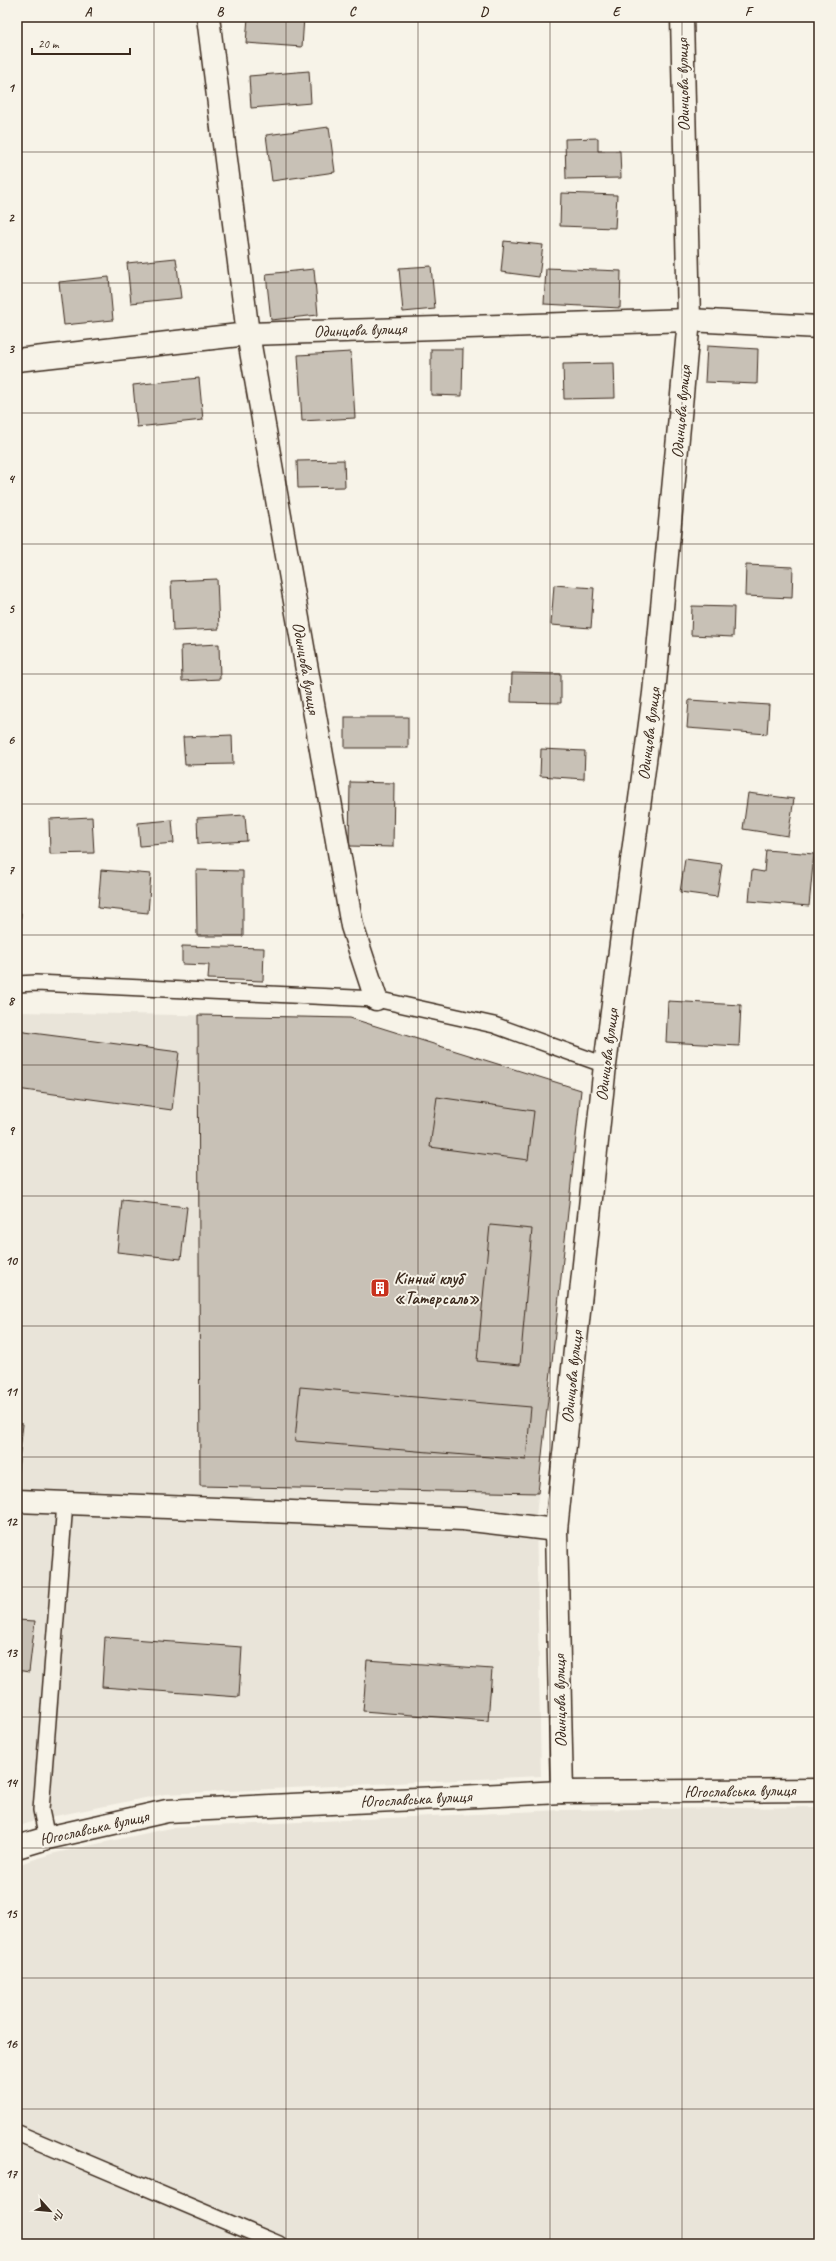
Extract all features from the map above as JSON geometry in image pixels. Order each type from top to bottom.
[{"type":"street","name":"Одинцова вулиця","points":[[208,17],[248,334],[352,926],[376,999]]},
{"type":"street","name":"Одинцова вулиця","points":[[562,1792],[556,1530],[605,1066],[654,693],[689,320],[682,17]]},
{"type":"street","name":"Одинцова вулиця","points":[[17,360],[248,334],[689,320],[819,327]]},
{"type":"street","points":[[17,1501],[464,1519],[556,1530]]},
{"type":"street","name":"Югославська вулиця","points":[[17,1847],[47,1838],[167,1811],[562,1792],[819,1790]]},
{"type":"lane","points":[[17,984],[36,983],[376,999],[494,1025],[605,1066]]},
{"type":"lane","points":[[47,1838],[41,1810],[65,1503]]},
{"type":"lane","points":[[17,2133],[279,2244]]},
{"type":"shaded area","points":[[17,1012],[350,1018],[581,1090],[536,1516],[541,1776],[165,1794],[40,1819],[17,1827]]},
{"type":"shaded area","points":[[819,1807],[819,2244],[17,2244],[17,1865],[51,1854],[170,1828],[562,1810]]},
{"type":"building","points":[[248,17],[304,17],[302,47],[246,43]]},
{"type":"building","points":[[721,17],[750,17],[721,20]]},
{"type":"building","points":[[309,71],[311,103],[251,108],[249,76]]},
{"type":"building","points":[[817,123],[819,124],[819,155],[816,155]]},
{"type":"building","points":[[329,127],[335,172],[272,181],[266,135]]},
{"type":"building","points":[[598,138],[598,151],[620,151],[621,178],[566,179],[565,139]]},
{"type":"building","points":[[561,193],[617,195],[615,228],[560,226]]},
{"type":"building","points":[[504,241],[543,245],[539,277],[501,272]]},
{"type":"building","points":[[176,258],[181,298],[131,303],[127,263]]},
{"type":"building","points":[[431,266],[435,309],[403,312],[399,268]]},
{"type":"building","points":[[546,268],[621,271],[620,308],[544,304]]},
{"type":"building","points":[[314,269],[318,315],[271,320],[266,274]]},
{"type":"building","points":[[109,277],[113,320],[64,325],[59,282]]},
{"type":"building","points":[[707,346],[758,349],[757,384],[705,382]]},
{"type":"building","points":[[431,349],[463,349],[462,396],[431,395]]},
{"type":"building","points":[[351,352],[355,418],[302,421],[298,355]]},
{"type":"building","points":[[614,363],[615,398],[564,399],[563,364]]},
{"type":"building","points":[[199,378],[203,420],[137,427],[133,385]]},
{"type":"building","points":[[344,460],[345,487],[298,488],[297,461]]},
{"type":"building","points":[[746,565],[793,567],[792,598],[745,596]]},
{"type":"building","points":[[217,579],[219,629],[173,631],[171,581]]},
{"type":"building","points":[[554,585],[594,588],[591,628],[551,625]]},
{"type":"building","points":[[692,606],[734,607],[733,637],[691,635]]},
{"type":"building","points":[[219,644],[220,679],[182,681],[181,646]]},
{"type":"building","points":[[512,673],[561,674],[561,703],[511,702]]},
{"type":"building","points":[[689,700],[769,705],[767,734],[687,728]]},
{"type":"building","points":[[345,717],[408,717],[408,748],[345,748]]},
{"type":"building","points":[[232,735],[233,764],[185,765],[183,737]]},
{"type":"building","points":[[541,749],[585,751],[584,779],[540,776]]},
{"type":"building","points":[[350,782],[394,783],[393,847],[349,846]]},
{"type":"building","points":[[748,793],[794,799],[788,836],[743,829]]},
{"type":"building","points":[[245,815],[247,841],[198,844],[197,818]]},
{"type":"building","points":[[92,817],[94,853],[50,854],[49,819]]},
{"type":"building","points":[[172,820],[174,843],[140,846],[138,823]]},
{"type":"building","points":[[766,850],[814,854],[809,906],[749,901],[752,870],[764,872]]},
{"type":"building","points":[[685,859],[722,864],[717,897],[680,892]]},
{"type":"building","points":[[101,870],[151,874],[148,913],[98,908]]},
{"type":"building","points":[[196,870],[243,871],[243,936],[197,936]]},
{"type":"building","points":[[17,913],[21,913],[19,943],[17,943]]},
{"type":"building","points":[[182,946],[264,948],[263,981],[208,979],[209,965],[182,964]]},
{"type":"building","points":[[668,1001],[741,1005],[739,1046],[666,1042]]},
{"type":"building","name":"Кінний клуб «Татерсаль»","points":[[198,1015],[350,1018],[581,1090],[538,1493],[200,1486]]},
{"type":"building","points":[[17,1031],[179,1052],[172,1110],[17,1089]]},
{"type":"building","points":[[437,1097],[534,1111],[528,1160],[430,1147]]},
{"type":"building","points":[[122,1200],[187,1207],[181,1259],[117,1252]]},
{"type":"building","points":[[490,1225],[532,1229],[520,1365],[477,1361]]},
{"type":"building","points":[[300,1387],[531,1407],[526,1460],[295,1441]]},
{"type":"building","points":[[17,1423],[23,1424],[17,1478]]},
{"type":"building","points":[[17,1620],[35,1621],[29,1672],[17,1670]]},
{"type":"building","points":[[105,1637],[242,1647],[239,1697],[102,1687]]},
{"type":"building","points":[[367,1660],[492,1669],[488,1721],[363,1711]]},
{"type":"place","name":"Кінний клуб «Татерсаль»","points":[[380,1288]]}]
